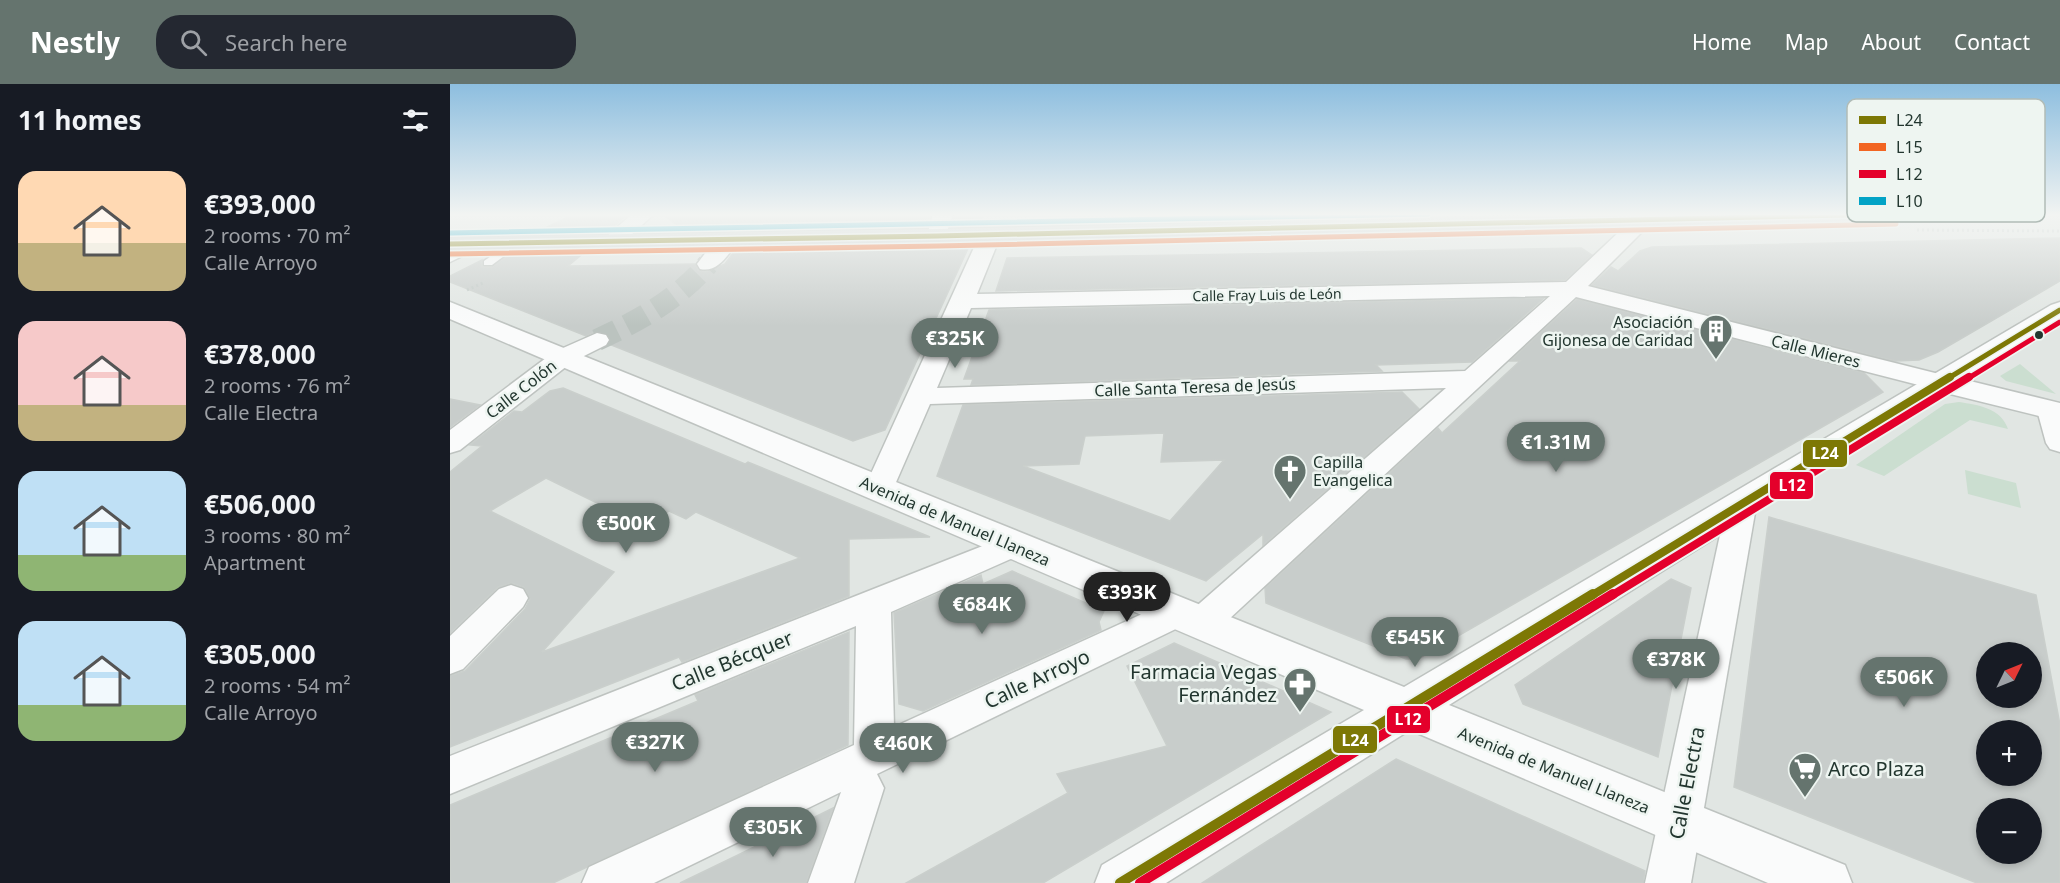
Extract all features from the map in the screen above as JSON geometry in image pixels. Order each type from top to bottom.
[{"type":"main road","points":[[478,251],[490,251]]},
{"type":"main road","name":"Avenida de Manuel Llaneza","points":[[450,310],[1827,883]]},
{"type":"main road","points":[[1120,883],[1942,383],[2055,318]]},
{"type":"main road","name":"Calle Mieres","points":[[1942,383],[2056,411]]},
{"type":"street","points":[[708,264],[720,251]]},
{"type":"street","points":[[879,489],[984,251]]},
{"type":"street","name":"Calle Arroyo","points":[[605,883],[868,772],[1188,618],[1470,379],[1611,251]]},
{"type":"street","name":"Calle Fray Luis de León","points":[[961,301],[1572,289]]},
{"type":"street","name":"Calle Mieres","points":[[1572,289],[1942,383]]},
{"type":"street","name":"Calle Colón","points":[[450,444],[563,357],[597,340]]},
{"type":"street","name":"Calle Santa Teresa de Jesús","points":[[920,396],[1470,379]]},
{"type":"street","points":[[2056,411],[2060,443]]},
{"type":"street","name":"Calle Electra","points":[[1668,883],[1741,507]]},
{"type":"street","name":"Calle Bécquer","points":[[450,775],[874,604],[1013,545]]},
{"type":"street","points":[[450,659],[511,598]]},
{"type":"street","points":[[831,883],[868,772],[874,604]]},
{"type":"lane","points":[[450,259],[485,253]]},
{"type":"green space","points":[[2020,364],[2056,394],[2006,381],[2000,376]]},
{"type":"green space","points":[[1959,402],[1981,406],[1994,412],[2005,422],[2008,429],[1970,420],[1884,476],[1856,465],[1945,404]]},
{"type":"green space","points":[[1965,470],[2016,483],[2021,508],[1968,494]]},
{"type":"building","points":[[586,251],[568,266],[695,264],[698,270],[706,272],[725,264],[734,251],[967,251],[885,430],[853,441],[609,344],[611,339],[606,333],[596,331],[586,336],[450,282],[450,276],[482,260],[482,267],[492,267],[513,252]]},
{"type":"building","points":[[1392,251],[1586,251],[1592,255],[1565,280],[996,291],[1007,258]]},
{"type":"building","points":[[1640,251],[2060,251],[2060,281],[1938,352],[1919,360],[1895,361],[1592,285],[1611,267],[1618,271]]},
{"type":"building","points":[[1544,298],[1472,362],[1376,365],[1382,371],[971,385],[973,379],[964,379],[989,310]]},
{"type":"building","points":[[1577,299],[1864,373],[1883,392],[1418,659],[1406,659],[1266,603],[1265,588],[1438,428],[1442,433],[1520,361],[1510,361]]},
{"type":"building","points":[[563,388],[745,464],[748,462],[930,537],[849,539],[849,596],[682,662],[679,657],[450,747],[450,676],[465,671],[525,609],[530,599],[524,587],[512,583],[498,587],[450,633],[450,472],[482,446],[470,445],[514,411],[522,412],[550,391]],"holes":[[[546,478],[646,527],[669,511],[686,519],[696,512],[800,558],[542,652],[614,572],[490,511]]]},
{"type":"building","points":[[1402,392],[1419,409],[1263,545],[1263,534],[1206,581],[937,476],[963,405]],"holes":[[[1164,433],[1161,462],[1224,460],[1170,521],[1023,466],[1079,464],[1085,436]]]},
{"type":"building","points":[[450,399],[480,405],[450,427]]},
{"type":"building","points":[[1769,517],[2036,595],[2060,725],[2060,883],[1977,883],[1734,787]]},
{"type":"building","points":[[1012,571],[1104,611],[1099,622],[1101,630],[923,711],[899,704],[894,613],[981,575],[983,584]]},
{"type":"building","points":[[1671,579],[1691,588],[1658,757],[1523,704],[1515,685]]},
{"type":"building","points":[[849,632],[848,745],[553,883],[450,883],[450,805],[698,701],[695,695]]},
{"type":"building","points":[[1174,643],[1331,712],[1043,883],[906,883],[1068,793],[1057,774],[1167,746],[1127,666]]},
{"type":"building","points":[[1396,759],[1645,871],[1643,883],[1202,883]]},
{"type":"building","points":[[833,808],[806,883],[680,883],[738,855]]},
{"type":"tunnel","points":[[597,340],[628,325],[671,299],[708,264]]},
{"type":"transit line","name":"L15","points":[[450,254],[615,251]]},
{"type":"transit line","name":"L24","points":[[1120,883],[2060,310]]},
{"type":"transit line","name":"L12","points":[[1140,883],[2060,322]]},
{"type":"place","name":"Asociación Gijonesa de Caridad","points":[[1716,360]]},
{"type":"place","name":"Capilla Evangelica","points":[[1290,500]]},
{"type":"place","name":"Farmacia Vegas Fernández","points":[[1300,713]]},
{"type":"place","name":"Arco Plaza","points":[[1805,798]]}]
